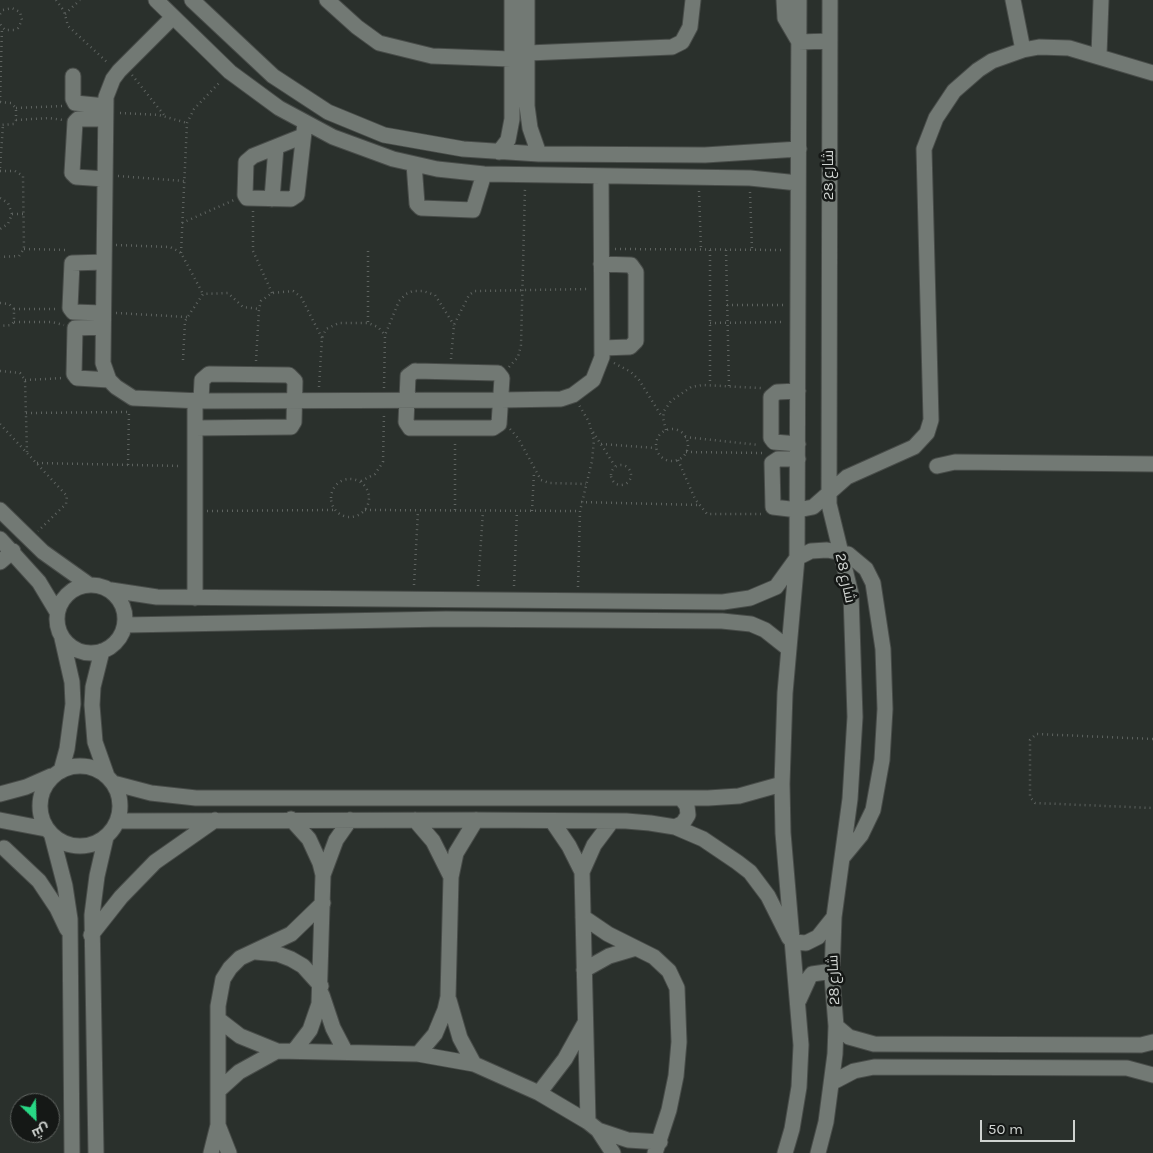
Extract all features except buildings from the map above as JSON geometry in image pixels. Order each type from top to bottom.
[{"type":"street","points":[[156,0],[230,72],[304,129],[414,164],[484,174],[750,178],[798,183]]},
{"type":"street","points":[[192,0],[273,76],[328,112],[384,135],[444,147],[539,154],[706,155],[800,149]]},
{"type":"street","points":[[327,0],[356,28],[379,43],[388,46],[432,56],[511,59]]},
{"type":"street","points":[[499,152],[511,132],[512,0]]},
{"type":"street","points":[[527,0],[528,119],[539,154]]},
{"type":"street","points":[[528,53],[672,47],[682,42],[690,27],[693,0]]},
{"type":"street","points":[[784,0],[785,18],[799,42],[830,42]]},
{"type":"street","name":"شارع 28","points":[[785,1153],[792,1129],[799,1087],[801,1045],[794,942],[783,834],[782,784],[782,738],[797,558],[798,183],[800,149],[799,0]]},
{"type":"street","name":"شارع 28","points":[[818,1153],[833,1082],[836,1026],[832,976],[834,917],[853,758],[855,676],[851,594],[832,522],[829,491],[830,0]]},
{"type":"street","points":[[1013,0],[1023,50]]},
{"type":"street","points":[[1099,55],[1101,0]]},
{"type":"street","points":[[173,17],[122,69],[109,87],[105,113],[103,363],[109,380],[131,405],[198,401],[561,399],[573,395],[593,380],[602,352],[601,176]]},
{"type":"street","points":[[798,451],[775,459],[772,463],[772,506],[798,510],[819,503],[829,491],[856,472],[914,446],[927,432],[931,420],[924,149],[936,118],[954,91],[978,70],[1000,58],[1039,47],[1069,48],[1099,55],[1153,73]]},
{"type":"street","points":[[73,76],[73,99],[75,103],[105,113]]},
{"type":"street","points":[[105,113],[78,119],[74,124],[72,175],[76,177],[105,177]]},
{"type":"street","points":[[304,129],[298,192],[291,198],[249,197],[246,162],[253,156],[276,147],[304,129]]},
{"type":"street","points":[[272,199],[276,147]]},
{"type":"street","points":[[701,177],[706,155]]},
{"type":"street","points":[[414,164],[417,204],[421,208],[473,210],[484,174]]},
{"type":"street","points":[[103,320],[73,312],[70,308],[72,264],[104,262]]},
{"type":"street","points":[[601,264],[631,265],[636,272],[636,341],[630,347],[602,352]]},
{"type":"street","points":[[103,320],[78,326],[74,330],[74,374],[77,378],[109,380]]},
{"type":"street","points":[[495,371],[500,375],[500,422],[493,428],[410,428],[406,422],[408,376],[412,372],[495,371]]},
{"type":"street","points":[[195,428],[288,428],[294,422],[295,382],[292,376],[255,374],[206,375],[202,380],[195,428],[195,598]]},
{"type":"street","points":[[798,391],[773,395],[772,441],[798,451]]},
{"type":"street","points":[[938,466],[954,462],[1153,464]]},
{"type":"street","points":[[0,510],[53,561],[88,584]]},
{"type":"street","points":[[0,539],[13,551],[39,582],[57,612],[58,630],[70,667],[73,704],[67,749],[57,773],[45,785],[40,801],[41,818],[49,833],[65,886],[70,936],[72,1153]]},
{"type":"street","points":[[57,612],[65,596],[71,590],[88,584],[96,584],[111,590],[145,597],[723,602],[750,598],[776,587],[797,558],[818,550],[840,551],[861,563],[873,583],[880,620],[885,679],[884,734],[873,810],[861,836],[842,858]]},
{"type":"street","points":[[0,562],[13,551]]},
{"type":"street","points":[[62,638],[68,645],[84,653],[102,651],[117,641],[125,625],[123,605],[111,590]]},
{"type":"street","points":[[446,600],[446,619]]},
{"type":"street","points":[[722,621],[723,602]]},
{"type":"street","points":[[125,625],[446,619],[722,621],[751,624],[765,630],[789,649]]},
{"type":"street","points":[[0,820],[49,833],[69,846],[79,847],[98,842],[106,837],[118,821],[120,802],[98,750],[92,724],[93,687],[102,651]]},
{"type":"street","points":[[0,794],[26,787],[72,766],[85,766],[96,769],[110,780],[151,793],[196,798],[681,798],[739,796],[782,784]]},
{"type":"street","points":[[674,827],[683,823],[688,815],[687,806],[681,798]]},
{"type":"street","points":[[118,821],[291,819],[612,821],[674,827],[722,850],[750,872],[768,896],[789,938],[794,942],[806,943],[818,937],[834,917]]},
{"type":"street","points":[[291,819],[309,839],[320,862],[323,875],[321,989],[310,1030],[294,1051]]},
{"type":"street","points":[[91,935],[121,897],[155,862],[215,820]]},
{"type":"street","points":[[323,875],[336,840],[350,820]]},
{"type":"street","points":[[415,820],[440,852],[451,878]]},
{"type":"street","points":[[418,1054],[441,1022],[448,997],[451,878],[459,847],[476,820]]},
{"type":"street","points":[[582,872],[594,845],[612,821]]},
{"type":"street","points":[[552,822],[569,846],[582,872],[586,1021],[593,1126],[613,1153]]},
{"type":"street","points":[[96,1153],[91,935],[93,896],[106,837]]},
{"type":"street","points":[[4,848],[28,869],[48,894],[70,936]]},
{"type":"street","points":[[211,1153],[218,1125],[218,1019],[219,992],[223,979],[240,958],[291,934],[323,903]]},
{"type":"street","points":[[218,1019],[240,1036],[277,1051],[418,1054],[474,1064],[539,1093],[593,1126],[628,1140],[657,1148],[676,1076],[679,1042],[677,988],[669,970],[654,957],[608,934],[583,916]]},
{"type":"street","points":[[584,970],[609,956],[636,948]]},
{"type":"street","points":[[252,952],[265,952],[291,959],[308,971],[321,989],[333,1028],[345,1051]]},
{"type":"street","points":[[798,1002],[812,974],[826,972],[832,976]]},
{"type":"street","points":[[448,997],[455,1025],[474,1064]]},
{"type":"street","points":[[539,1093],[564,1059],[586,1021]]},
{"type":"street","points":[[836,1026],[841,1032],[857,1041],[897,1044],[1141,1045],[1153,1042]]},
{"type":"street","points":[[896,1067],[897,1044]]},
{"type":"street","points":[[1083,1044],[1083,1068]]},
{"type":"street","points":[[218,1091],[239,1072],[277,1051]]},
{"type":"street","points":[[833,1082],[842,1076],[864,1068],[896,1067],[1128,1068],[1153,1075]]},
{"type":"street","points":[[218,1125],[229,1153]]},
{"type":"path","points":[[56,0],[65,14],[68,26],[103,60],[122,69],[165,116]]},
{"type":"path","points":[[65,14],[80,0]]},
{"type":"path","points":[[0,14],[3,10],[12,8],[22,15],[21,24],[18,28],[10,31],[1,25]]},
{"type":"path","points":[[1,25],[0,102],[11,102],[16,108],[16,120]]},
{"type":"path","points":[[180,253],[187,123],[194,109],[230,72]]},
{"type":"path","points":[[16,108],[50,108],[75,103]]},
{"type":"path","points":[[105,113],[165,116],[187,123]]},
{"type":"path","points":[[0,257],[19,256],[24,249],[23,176],[15,171],[0,170],[1,125],[9,125],[16,120],[49,118],[74,124]]},
{"type":"path","points":[[500,375],[515,362],[520,351],[526,175]]},
{"type":"path","points":[[105,177],[184,181]]},
{"type":"path","points":[[701,177],[701,250]]},
{"type":"path","points":[[750,178],[752,250]]},
{"type":"path","points":[[182,223],[249,197],[253,251],[272,293]]},
{"type":"path","points":[[0,198],[8,203],[12,214],[8,224],[0,229]]},
{"type":"path","points":[[12,214],[24,214]]},
{"type":"path","points":[[104,244],[170,247],[180,253],[203,294]]},
{"type":"path","points":[[24,249],[74,250]]},
{"type":"path","points":[[601,249],[799,250]]},
{"type":"path","points":[[710,250],[710,385]]},
{"type":"path","points":[[726,250],[729,386]]},
{"type":"path","points":[[368,251],[368,323]]},
{"type":"path","points":[[451,371],[454,324],[469,296],[475,290],[602,289]]},
{"type":"path","points":[[255,374],[259,309],[262,301],[272,293],[293,291],[301,297],[322,338]]},
{"type":"path","points":[[454,324],[435,295],[413,291],[398,301],[385,335],[383,462],[375,474],[361,482],[344,480],[334,487],[330,498],[334,510],[343,517],[349,518],[355,517],[365,510],[580,511]]},
{"type":"path","points":[[203,294],[228,292],[243,307],[259,309]]},
{"type":"path","points":[[183,360],[187,317],[203,294]]},
{"type":"path","points":[[0,304],[9,304],[14,309],[14,322]]},
{"type":"path","points":[[727,305],[799,306]]},
{"type":"path","points":[[14,309],[70,308]]},
{"type":"path","points":[[103,320],[187,317]]},
{"type":"path","points":[[0,326],[7,326],[14,322],[52,322],[74,330]]},
{"type":"path","points":[[710,323],[798,322]]},
{"type":"path","points":[[318,400],[322,338],[326,329],[339,323],[368,323],[378,327],[385,335]]},
{"type":"path","points":[[602,352],[636,376],[663,418],[666,430]]},
{"type":"path","points":[[0,371],[16,371],[25,380],[28,453]]},
{"type":"path","points":[[25,380],[59,379],[74,374]]},
{"type":"path","points":[[663,418],[667,406],[685,390],[697,385],[765,389],[773,395]]},
{"type":"path","points":[[573,395],[615,466]]},
{"type":"path","points":[[26,413],[131,405],[128,465]]},
{"type":"path","points":[[500,422],[518,438],[534,471],[545,482],[586,484]]},
{"type":"path","points":[[0,424],[67,496],[66,504],[29,538]]},
{"type":"path","points":[[455,428],[455,510]]},
{"type":"path","points":[[578,601],[580,511],[593,449],[592,430]]},
{"type":"path","points":[[686,437],[688,442],[686,452],[678,460],[667,460],[662,457],[656,448],[658,437],[666,430],[677,430],[686,437],[760,445],[772,441]]},
{"type":"path","points":[[601,444],[656,448]]},
{"type":"path","points":[[686,452],[764,453],[775,459]]},
{"type":"path","points":[[678,460],[700,505],[711,515],[757,516],[772,506]]},
{"type":"path","points":[[37,463],[195,466]]},
{"type":"path","points":[[622,465],[629,469],[631,476],[625,485],[617,485],[611,480],[611,472],[615,466],[622,465]]},
{"type":"path","points":[[532,511],[534,471]]},
{"type":"path","points":[[361,482],[369,499],[365,510]]},
{"type":"path","points":[[582,502],[700,505]]},
{"type":"path","points":[[195,511],[334,510]]},
{"type":"path","points":[[413,600],[418,510]]},
{"type":"path","points":[[476,600],[483,511]]},
{"type":"path","points":[[514,600],[517,511]]},
{"type":"path","points":[[1153,738],[1036,734],[1030,740],[1030,797],[1035,803],[1153,808]]}]
